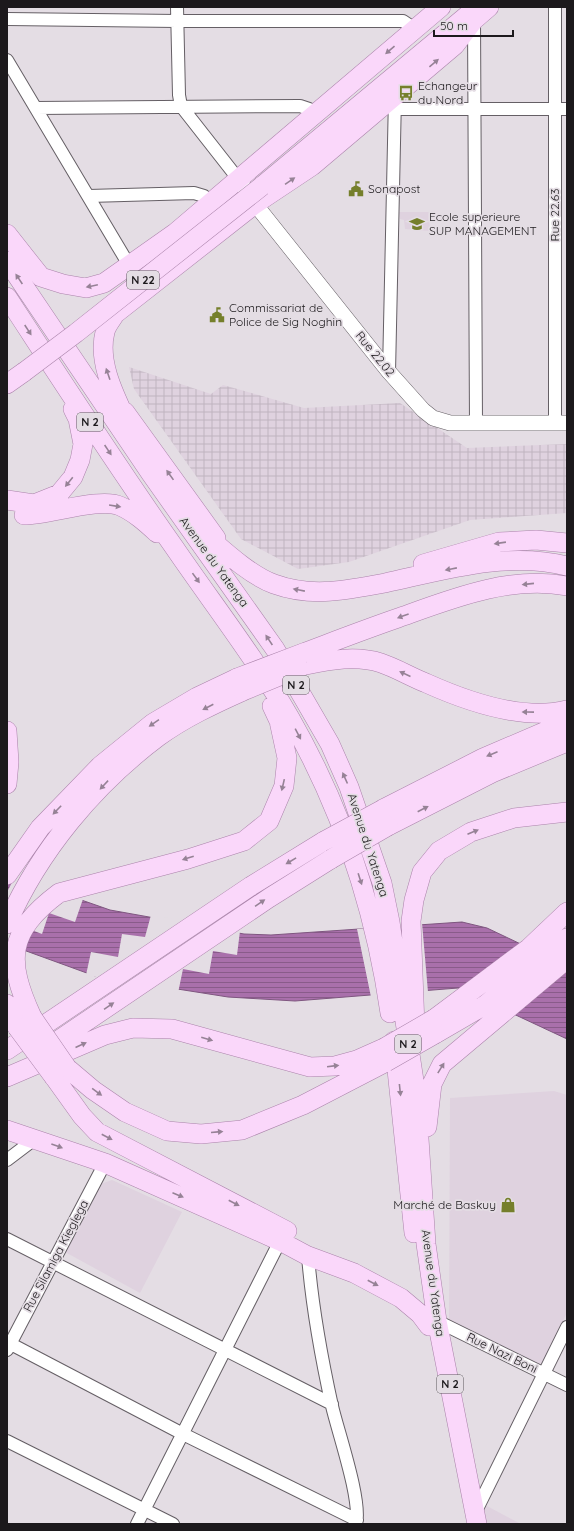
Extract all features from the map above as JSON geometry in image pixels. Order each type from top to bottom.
[{"type":"main road","points":[[7,234],[41,277],[63,284],[86,288],[104,283],[174,233],[239,180],[441,7]]},
{"type":"main road","name":"N 22","points":[[16,368],[76,333],[262,186],[441,31],[461,7]]},
{"type":"main road","points":[[489,7],[476,14],[455,46],[395,103],[312,166],[256,204],[116,314],[105,330],[102,346],[106,369],[117,400],[151,474],[201,531],[236,562],[273,584],[302,591],[338,592],[506,560],[545,561],[567,566]]},
{"type":"main road","name":"N 22","points":[[441,31],[476,14]]},
{"type":"main road","name":"Avenue du Yatenga","points":[[7,261],[151,474],[275,649],[330,744],[349,787],[382,883],[382,924]]},
{"type":"main road","name":"Avenue du Yatenga","points":[[7,297],[174,547],[250,655],[289,717],[316,768],[344,831],[364,890],[382,924],[401,995],[416,1094],[433,1324]]},
{"type":"main road","points":[[7,384],[16,368]]},
{"type":"main road","points":[[7,500],[34,504],[59,494],[73,477],[80,460],[83,444],[78,419],[53,368]]},
{"type":"main road","points":[[117,400],[212,533],[236,562]]},
{"type":"main road","points":[[7,514],[35,515],[95,504],[119,505],[141,519],[174,547]]},
{"type":"main road","points":[[338,592],[438,559],[499,542],[536,540],[567,543]]},
{"type":"main road","points":[[8,874],[40,828],[100,766],[153,723],[197,697],[240,684],[433,605],[494,587],[547,582],[567,586]]},
{"type":"main road","points":[[24,1022],[21,993],[14,966],[15,950],[20,936],[34,914],[59,893],[181,861],[244,841],[269,821],[284,786],[287,758],[279,721],[250,655]]},
{"type":"main road","points":[[304,659],[342,658],[381,663],[428,684],[486,705],[523,712],[558,712],[567,710]]},
{"type":"main road","points":[[7,924],[46,854],[70,821],[111,778],[158,737],[206,708],[240,684]]},
{"type":"main road","points":[[7,1076],[138,986],[331,859],[385,818],[483,758],[567,722]]},
{"type":"main road","points":[[7,731],[7,784]]},
{"type":"main road","points":[[7,1050],[251,886],[324,841],[385,818],[567,742]]},
{"type":"main road","points":[[401,995],[414,900],[422,872],[439,851],[471,832],[514,818],[567,812]]},
{"type":"main road","points":[[435,1026],[467,996],[529,948],[567,912]]},
{"type":"main road","points":[[423,1174],[432,1084],[442,1064],[507,1011],[559,959],[567,938]]},
{"type":"main road","points":[[60,1072],[93,1090],[125,1112],[167,1131],[201,1134],[242,1130],[303,1105],[435,1026],[485,1005],[559,959]]},
{"type":"main road","name":"Avenue du Yatenga","points":[[401,995],[396,1052],[415,1244],[473,1520]]},
{"type":"main road","points":[[7,1004],[24,1022],[60,1072],[82,1116],[97,1132],[285,1230],[354,1273],[406,1301],[433,1324]]},
{"type":"main road","points":[[7,1076],[105,1034],[132,1028],[172,1029],[310,1067],[335,1066],[385,1055]]},
{"type":"main road","points":[[7,1130],[36,1138],[105,1163],[280,1241],[308,1256],[354,1273]]},
{"type":"street","points":[[177,7],[179,95],[182,106],[239,180]]},
{"type":"street","name":"Rue 22.63","points":[[555,7],[561,109],[561,423]]},
{"type":"street","points":[[476,14],[476,423]]},
{"type":"street","points":[[7,19],[403,21],[415,29]]},
{"type":"street","points":[[7,60],[89,196],[129,266]]},
{"type":"street","points":[[389,372],[395,103],[475,109],[561,109]]},
{"type":"street","points":[[36,108],[300,106],[309,109],[315,115]]},
{"type":"street","name":"Rue 22.02","points":[[239,180],[256,204],[389,372],[432,418],[450,423],[561,423]]},
{"type":"street","points":[[89,196],[194,193],[204,196],[210,203]]},
{"type":"street","points":[[7,1160],[36,1138]]},
{"type":"street","name":"Rue Silamiga Kieglega","points":[[8,1345],[105,1163]]},
{"type":"street","points":[[7,1239],[224,1351],[332,1404]]},
{"type":"street","points":[[137,1524],[280,1241]]},
{"type":"street","points":[[8,1345],[356,1522],[357,1504],[332,1404],[312,1306],[308,1256]]},
{"type":"street","name":"Rue Nazi Boni","points":[[433,1324],[544,1373],[567,1385]]},
{"type":"street","points":[[473,1520],[567,1327]]},
{"type":"street","points":[[7,1441],[173,1524]]},
{"type":"shaded area","name":"Ecole superieure SUP MANAGEMENT","points":[[399,212],[429,212],[430,231],[405,229],[404,220],[400,219]]},
{"type":"shaded area","points":[[129,367],[211,394],[223,385],[304,408],[400,403],[467,448],[567,444],[567,513],[470,520],[349,562],[298,569],[241,539],[134,389]]},
{"type":"shaded area","points":[[7,874],[110,910],[244,934],[271,935],[462,922],[487,928],[567,966],[567,1039],[458,988],[295,1001],[228,997],[95,976],[7,944]]},
{"type":"shaded area","name":"Marché de Baskuy","points":[[554,1091],[567,1095],[567,1313],[539,1369],[449,1323],[450,1098]]},
{"type":"shaded area","points":[[112,1180],[182,1212],[140,1293],[65,1252],[101,1184]]},
{"type":"shaded area","points":[[485,1505],[521,1524],[486,1524],[483,1512]]},
{"type":"pier","points":[[16,875],[83,899],[75,922],[49,913],[42,934],[29,929],[21,951],[7,946],[7,892]]},
{"type":"pier","points":[[151,915],[240,931],[237,955],[213,951],[209,974],[183,969],[178,993],[86,975],[91,952],[118,957],[122,934],[145,937]]},
{"type":"pier","points":[[422,923],[428,992],[371,997],[357,929]]},
{"type":"place","name":"Echangeur du Nord","points":[[406,93]]},
{"type":"place","name":"Sonapost","points":[[356,189]]},
{"type":"place","name":"Ecole superieure SUP MANAGEMENT","points":[[417,224]]},
{"type":"place","name":"Commissariat de Police de Sig Noghin","points":[[217,315]]},
{"type":"place","name":"Marché de Baskuy","points":[[508,1205]]}]
